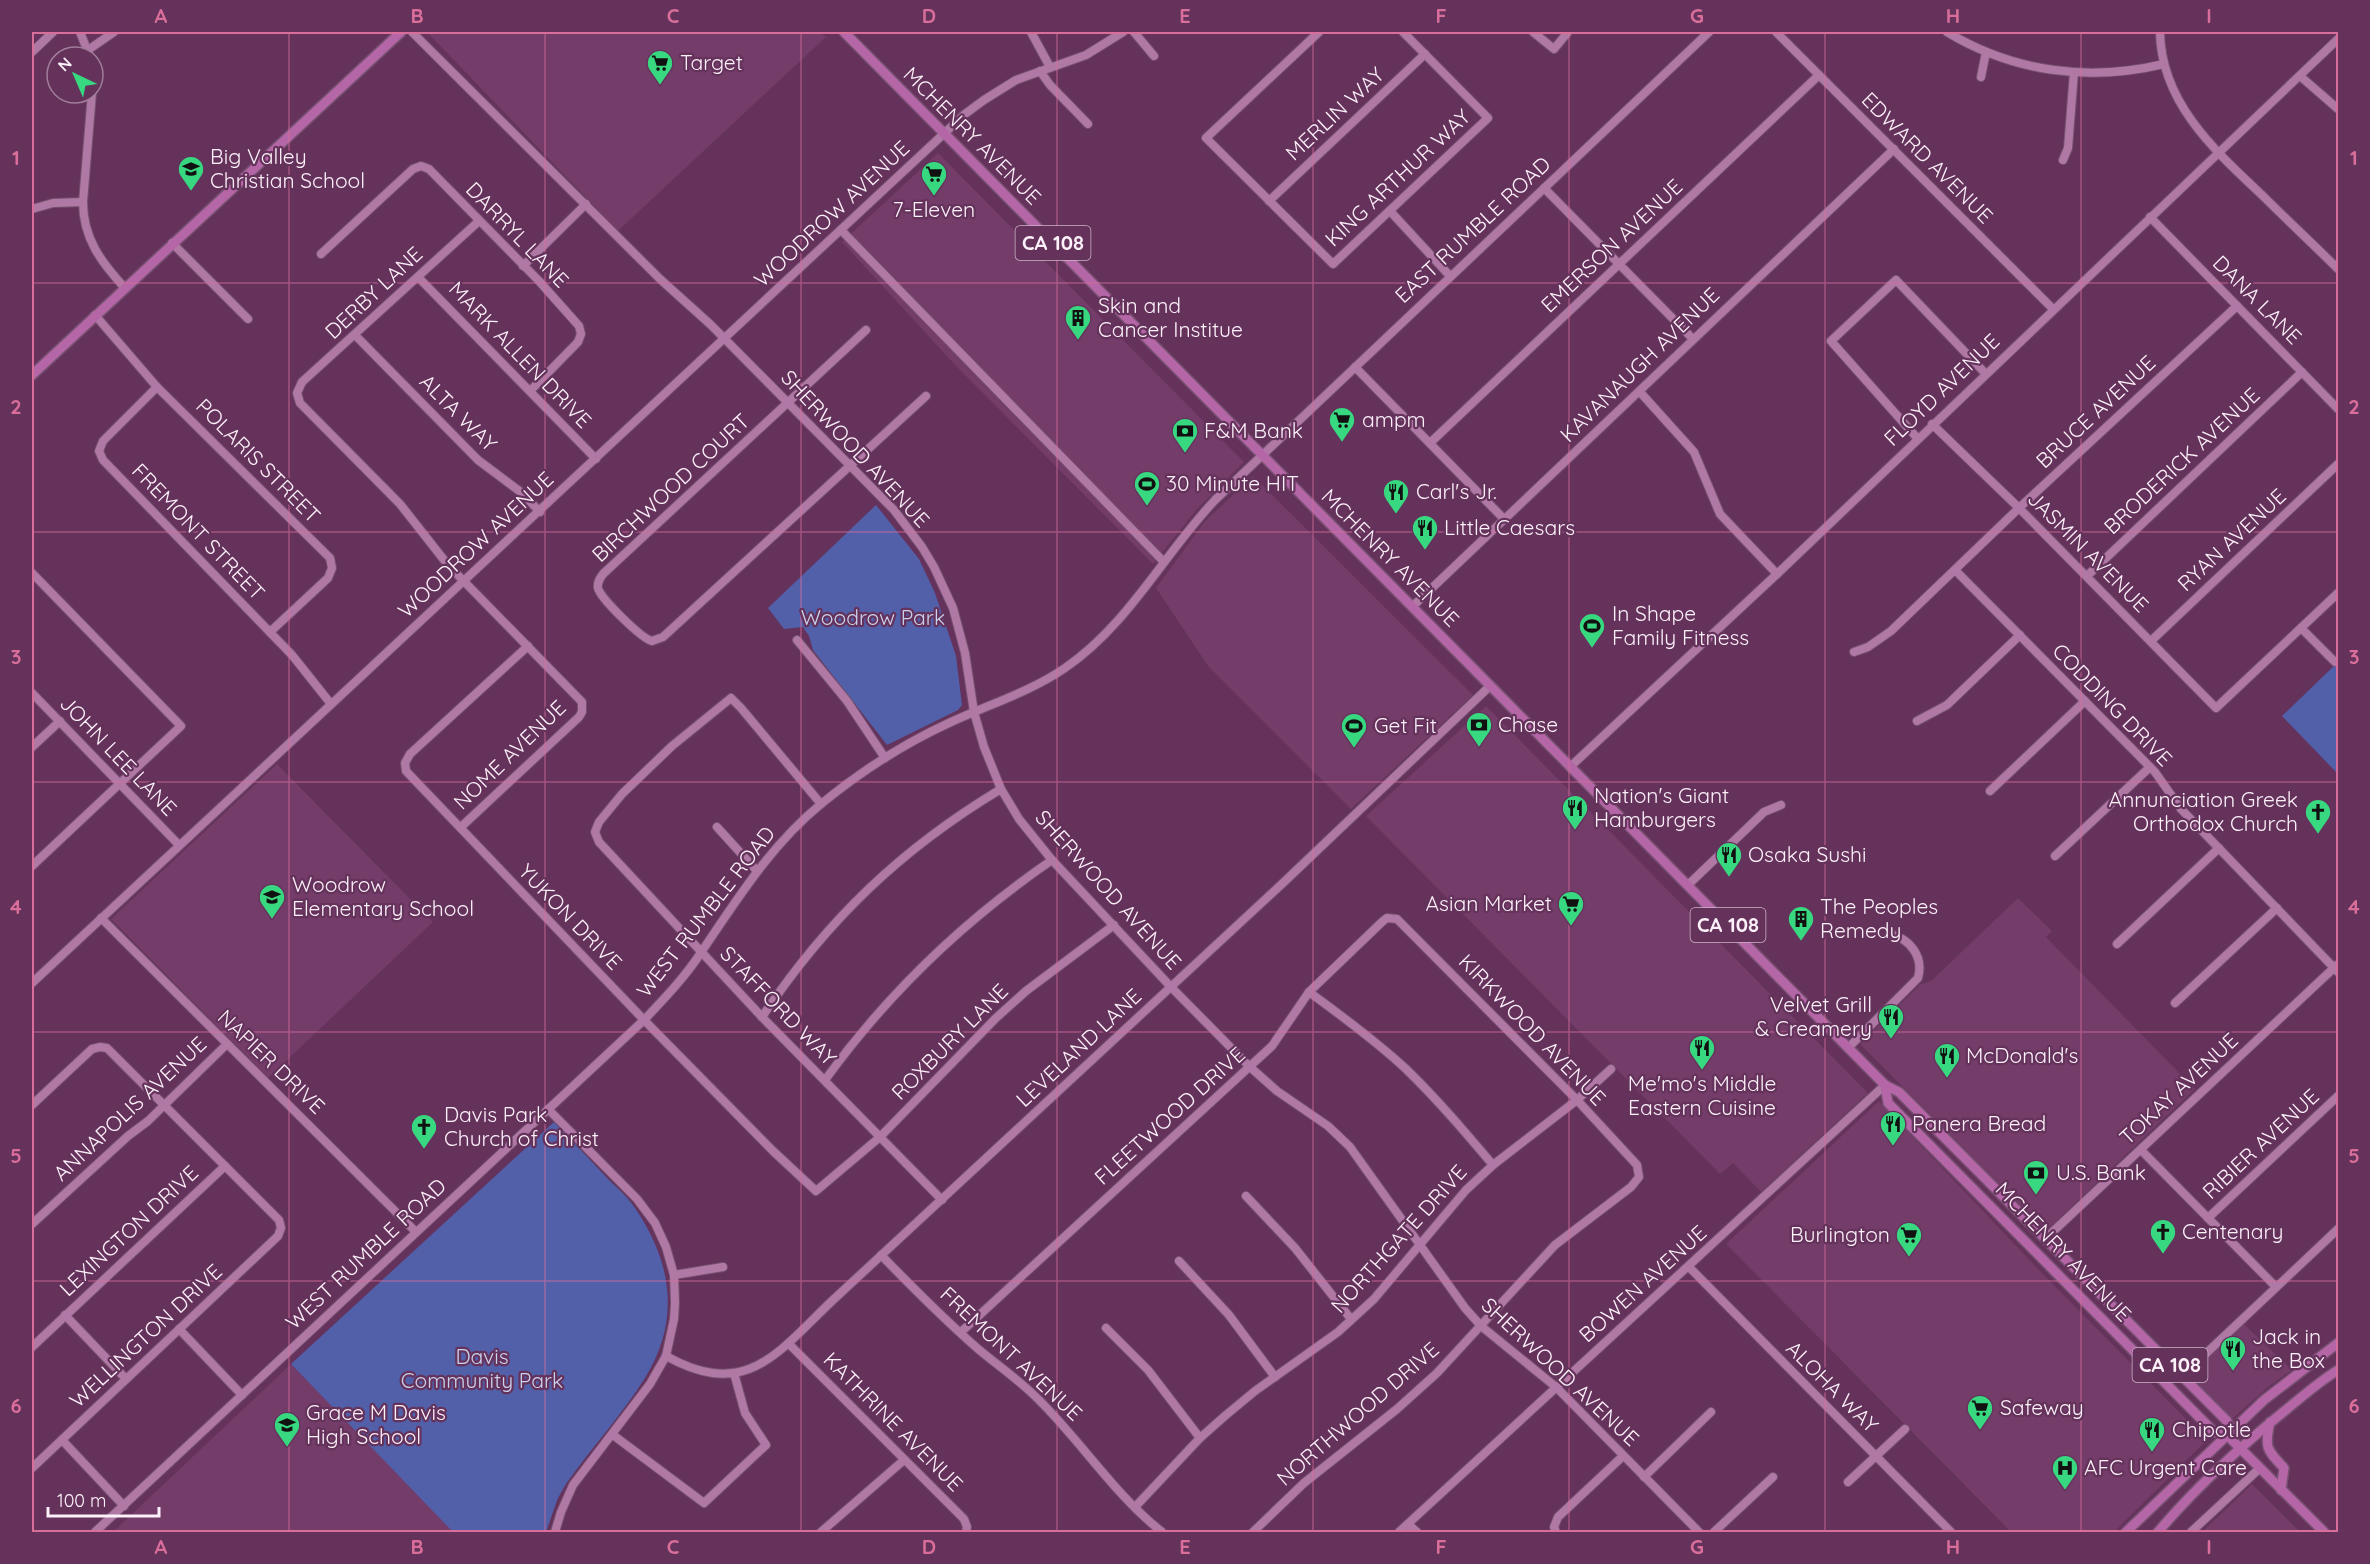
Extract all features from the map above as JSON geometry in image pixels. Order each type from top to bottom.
[{"type":"main road","points":[[32,375],[124,287],[401,32]]},
{"type":"main road","name":"MCHENRY AVENUE","points":[[844,32],[1884,1085],[1899,1092],[2227,1421],[2227,1435]]},
{"type":"main road","name":"MCHENRY AVENUE","points":[[1884,1085],[1888,1103],[2214,1432],[2227,1435],[2324,1533]]},
{"type":"main road","points":[[2126,1533],[2264,1400],[2338,1343]]},
{"type":"main road","points":[[2158,1533],[2174,1513],[2241,1448],[2270,1422],[2338,1370]]},
{"type":"main road","points":[[2270,1422],[2266,1441],[2269,1452],[2284,1468],[2281,1490]]},
{"type":"street","points":[[32,52],[53,32]]},
{"type":"street","points":[[99,45],[114,32]]},
{"type":"street","name":"SHERWOOD AVENUE","points":[[412,32],[660,279],[724,339],[902,519],[934,567],[952,608],[960,633],[974,712],[984,747],[1001,789],[1019,819],[1052,860],[1250,1067],[1277,1091],[1340,1136],[1465,1308],[1481,1326],[1556,1387],[1699,1533]]},
{"type":"street","points":[[1031,32],[1050,67]]},
{"type":"street","name":"WOODROW AVENUE","points":[[32,983],[965,114],[995,92],[1040,70],[1086,55],[1123,32]]},
{"type":"street","points":[[1134,32],[1154,56]]},
{"type":"street","points":[[1269,201],[1206,138],[1319,32]]},
{"type":"street","points":[[1403,32],[1425,54]]},
{"type":"street","points":[[1533,32],[1554,49],[1568,32]]},
{"type":"street","name":"EAST RUMBLE ROAD","points":[[1263,455],[1709,32]]},
{"type":"street","name":"EDWARD AVENUE","points":[[1776,32],[2053,309]]},
{"type":"street","points":[[1947,32],[1986,52],[2030,66],[2074,72],[2121,72],[2164,64]]},
{"type":"street","points":[[2160,32],[2164,64],[2186,113],[2218,153],[2338,269]]},
{"type":"street","name":"FLOYD AVENUE","points":[[1570,767],[1777,574],[2338,39]]},
{"type":"street","points":[[1980,77],[1986,52]]},
{"type":"street","name":"KING ARTHUR WAY","points":[[1269,201],[1333,264],[1390,212],[1488,118],[1425,54]]},
{"type":"street","name":"MERLIN WAY","points":[[1269,201],[1425,54]]},
{"type":"street","points":[[1040,70],[1050,85],[1088,124]]},
{"type":"street","points":[[2063,160],[2068,148],[2074,72]]},
{"type":"street","name":"EMERSON AVENUE","points":[[1430,443],[1819,75]]},
{"type":"street","points":[[2300,76],[2338,109]]},
{"type":"street","points":[[91,105],[83,202],[84,219],[91,244],[105,266],[124,287]]},
{"type":"street","name":"KAVANAUGH AVENUE","points":[[1412,607],[1893,149]]},
{"type":"street","name":"DARRYL LANE","points":[[321,254],[413,169],[421,166],[429,169],[579,326],[581,334],[578,342],[530,391]]},
{"type":"street","points":[[1544,188],[1693,339]]},
{"type":"street","points":[[32,209],[53,202],[83,202]]},
{"type":"street","points":[[524,266],[586,204]]},
{"type":"street","points":[[1390,212],[1450,276]]},
{"type":"street","name":"DANA LANE","points":[[2150,217],[2338,409]]},
{"type":"street","name":"DERBY LANE","points":[[464,580],[434,548],[400,504],[300,403],[297,393],[302,382],[479,221]]},
{"type":"street","points":[[841,230],[1164,562]]},
{"type":"street","points":[[172,243],[248,319]]},
{"type":"street","name":"MARK ALLEN DRIVE","points":[[418,277],[596,459]]},
{"type":"street","points":[[1918,439],[1831,341],[1896,280],[1985,374]]},
{"type":"street","name":"BRUCE AVENUE","points":[[1854,652],[1891,632],[2019,508],[2237,306]]},
{"type":"street","name":"POLARIS STREET","points":[[95,315],[157,387],[330,558],[332,568],[328,578],[270,632]]},
{"type":"street","name":"BIRCHWOOD COURT","points":[[866,330],[600,578],[598,585],[600,593],[643,638],[652,641],[663,637],[926,396]]},
{"type":"street","name":"ALTA WAY","points":[[355,335],[478,460],[522,493],[540,512]]},
{"type":"street","points":[[1355,367],[1504,519]]},
{"type":"street","name":"BRODERICK AVENUE","points":[[2086,576],[2302,372]]},
{"type":"street","name":"FREMONT STREET","points":[[157,387],[103,441],[100,446],[100,456],[292,655],[331,704]]},
{"type":"street","points":[[1640,392],[1694,452],[1720,514],[1777,574]]},
{"type":"street","name":"JASMIN AVENUE","points":[[1932,424],[2019,508],[2216,708],[2301,628]]},
{"type":"street","name":"WEST RUMBLE ROAD","points":[[95,1533],[644,1020],[702,952],[757,871],[782,841],[821,804],[885,758],[974,712],[1026,691],[1084,654],[1122,619],[1206,509],[1263,455]]},
{"type":"street","name":"RYAN AVENUE","points":[[2151,641],[2338,464]]},
{"type":"street","name":"CODDING DRIVE","points":[[1955,570],[2150,767],[2175,802],[2337,968]]},
{"type":"street","points":[[32,573],[181,726],[32,866]]},
{"type":"street","points":[[464,580],[528,646]]},
{"type":"street","points":[[2335,662],[2301,628],[2338,593]]},
{"type":"street","points":[[1917,720],[1947,705],[2020,635]]},
{"type":"street","points":[[797,640],[847,701],[885,758]]},
{"type":"street","name":"NOME AVENUE","points":[[461,827],[579,717],[583,707],[579,698],[528,646]]},
{"type":"street","name":"YUKON DRIVE","points":[[528,646],[410,754],[405,765],[408,774],[644,1020],[773,1151],[816,1191]]},
{"type":"street","name":"LEVELAND LANE","points":[[666,1356],[702,1372],[734,1372],[758,1366],[789,1344],[881,1255],[1171,987],[1491,686]]},
{"type":"street","name":"JOHN LEE LANE","points":[[32,693],[179,845]]},
{"type":"street","name":"STAFFORD WAY","points":[[821,804],[731,698],[647,769],[599,822],[595,832],[599,842],[762,1017],[942,1200]]},
{"type":"street","points":[[1990,791],[2085,701]]},
{"type":"street","points":[[32,747],[60,721]]},
{"type":"street","points":[[2055,856],[2150,767]]},
{"type":"street","points":[[762,1017],[811,949],[870,885],[922,841],[1001,789]]},
{"type":"street","points":[[1688,885],[1764,812],[1781,805]]},
{"type":"street","points":[[717,827],[757,871]]},
{"type":"street","points":[[2117,944],[2219,849]]},
{"type":"street","points":[[825,1080],[887,1002],[940,948],[992,903],[1052,860]]},
{"type":"street","points":[[2175,1003],[2277,909]]},
{"type":"street","name":"FLEETWOOD DRIVE","points":[[961,1332],[1272,1047],[1309,992],[1383,921],[1392,917]]},
{"type":"street","name":"KIRKWOOD AVENUE","points":[[1392,917],[1401,921],[1577,1100],[1637,1165],[1640,1174]]},
{"type":"street","name":"NAPIER DRIVE","points":[[101,918],[416,1232]]},
{"type":"street","name":"ROXBURY LANE","points":[[816,1191],[880,1137],[1026,991],[1114,925]]},
{"type":"street","points":[[1848,1048],[1918,978],[1920,964],[1915,951],[1904,939],[1889,934]]},
{"type":"street","name":"TOKAY AVENUE","points":[[2045,1239],[2337,968]]},
{"type":"street","points":[[1309,992],[1364,1033],[1404,1068],[1434,1097],[1493,1165]]},
{"type":"street","name":"ANNAPOLIS AVENUE","points":[[32,1224],[128,1136],[148,1121],[226,1045]]},
{"type":"street","points":[[32,1105],[92,1049],[100,1047],[111,1051],[225,1166]]},
{"type":"street","name":"NORTHGATE DRIVE","points":[[1135,1507],[1200,1438],[1255,1391],[1338,1332],[1374,1299],[1466,1190],[1493,1165],[1577,1100],[1611,1070]]},
{"type":"street","name":"BOWEN AVENUE","points":[[1398,1533],[1884,1085]]},
{"type":"street","name":"RIBIER AVENUE","points":[[2208,1218],[2338,1096]]},
{"type":"street","points":[[548,1109],[646,1210],[662,1238],[674,1275],[674,1319],[666,1356],[650,1384],[573,1485],[555,1533]]},
{"type":"street","points":[[2141,1150],[2276,1287]]},
{"type":"street","name":"WELLINGTON DRIVE","points":[[32,1468],[278,1236],[281,1228],[279,1220],[225,1166]]},
{"type":"street","name":"LEXINGTON DRIVE","points":[[32,1347],[225,1166]]},
{"type":"street","name":"NORTHWOOD DRIVE","points":[[1253,1533],[1304,1483],[1417,1392],[1555,1245],[1637,1181],[1640,1174]]},
{"type":"street","points":[[1246,1196],[1301,1255],[1351,1319]]},
{"type":"street","points":[[2181,1377],[2338,1229]]},
{"type":"street","name":"FREMONT AVENUE","points":[[881,1255],[961,1332],[1037,1397],[1135,1507],[1162,1533]]},
{"type":"street","points":[[1179,1261],[1229,1315],[1275,1377]]},
{"type":"street","points":[[674,1275],[723,1267]]},
{"type":"street","name":"ALOHA WAY","points":[[1689,1267],[1951,1533]]},
{"type":"street","points":[[65,1315],[126,1379]]},
{"type":"street","points":[[1106,1328],[1148,1370],[1200,1438]]},
{"type":"street","points":[[179,1329],[242,1395]]},
{"type":"street","name":"KATHRINE AVENUE","points":[[789,1344],[964,1519],[967,1530]]},
{"type":"street","points":[[612,1435],[704,1503],[766,1445],[745,1413],[734,1372]]},
{"type":"street","points":[[1644,1477],[1711,1412]]},
{"type":"street","points":[[1848,1482],[1905,1429]]},
{"type":"street","points":[[62,1440],[124,1506]]},
{"type":"street","points":[[1556,1533],[1554,1527],[1558,1517],[1623,1456]]},
{"type":"street","points":[[821,1533],[904,1460]]},
{"type":"street","points":[[2191,1532],[2260,1468]]},
{"type":"street","points":[[1714,1533],[1773,1477]]},
{"type":"street","points":[[1408,1524],[1417,1533]]},
{"type":"shaded area","points":[[427,32],[820,32],[826,37],[618,231]]},
{"type":"shaded area","points":[[938,153],[1244,462],[1197,509],[1153,564],[956,366],[842,242]]},
{"type":"shaded area","points":[[1253,476],[1473,695],[1351,809],[1208,666],[1156,588],[1205,521]]},
{"type":"shaded area","points":[[1486,706],[1868,1093],[1761,1192],[1733,1163],[1720,1174],[1366,816]]},
{"type":"shaded area","name":"Woodrow Elementary School","points":[[277,764],[433,922],[268,1078],[111,919]]},
{"type":"shaded area","points":[[2018,898],[2052,931],[2046,937],[2195,1089],[2046,1231],[1860,1044],[1921,984],[1931,981]]},
{"type":"shaded area","points":[[1879,1101],[2040,1271],[2205,1438],[2204,1443],[2114,1532],[2011,1532],[1726,1244]]},
{"type":"shaded area","points":[[2243,1323],[2292,1370],[2268,1387],[2231,1420],[2187,1376]]},
{"type":"shaded area","name":"Grace M Davis High School","points":[[291,1364],[454,1532],[113,1532]]},
{"type":"shaded area","points":[[2252,1484],[2300,1532],[2202,1532]]},
{"type":"green space","name":"Woodrow Park","points":[[876,505],[919,559],[935,593],[956,656],[962,705],[958,710],[887,745],[813,650],[809,636],[803,627],[784,629],[768,608]]},
{"type":"green space","points":[[2338,662],[2338,774],[2282,716]]},
{"type":"green space","name":"Davis Community Park","points":[[554,1122],[629,1200],[648,1228],[664,1270],[667,1313],[664,1335],[645,1378],[566,1484],[558,1498],[546,1532],[453,1532],[291,1364]]},
{"type":"place","name":"Target","points":[[660,86]]},
{"type":"place","name":"Big Valley Christian School","points":[[191,192]]},
{"type":"place","name":"7-Eleven","points":[[934,197]]},
{"type":"place","name":"Skin and Cancer Institue","points":[[1078,341]]},
{"type":"place","name":"ampm","points":[[1342,443]]},
{"type":"place","name":"F&M Bank","points":[[1185,454]]},
{"type":"place","name":"30 Minute HIT","points":[[1147,507]]},
{"type":"place","name":"Carl's Jr.","points":[[1396,515]]},
{"type":"place","name":"Little Caesars","points":[[1425,551]]},
{"type":"place","name":"In Shape Family Fitness","points":[[1592,649]]},
{"type":"place","name":"Chase","points":[[1479,748]]},
{"type":"place","name":"Get Fit","points":[[1354,749]]},
{"type":"place","name":"Nation's Giant Hamburgers","points":[[1575,831]]},
{"type":"place","name":"Annunciation Greek Orthodox Church","points":[[2318,835]]},
{"type":"place","name":"Osaka Sushi","points":[[1729,878]]},
{"type":"place","name":"Woodrow Elementary School","points":[[272,920]]},
{"type":"place","name":"Asian Market","points":[[1571,927]]},
{"type":"place","name":"The Peoples Remedy","points":[[1801,942]]},
{"type":"place","name":"Velvet Grill & Creamery","points":[[1891,1040]]},
{"type":"place","name":"Me'mo's Middle Eastern Cuisine","points":[[1702,1071]]},
{"type":"place","name":"McDonald's","points":[[1947,1079]]},
{"type":"place","name":"Panera Bread","points":[[1893,1147]]},
{"type":"place","name":"Davis Park Church of Christ","points":[[424,1150]]},
{"type":"place","name":"U.S. Bank","points":[[2036,1196]]},
{"type":"place","name":"Centenary","points":[[2163,1255]]},
{"type":"place","name":"Burlington","points":[[1909,1258]]},
{"type":"place","name":"Jack in the Box","points":[[2233,1372]]},
{"type":"place","name":"Safeway","points":[[1980,1431]]},
{"type":"place","name":"Grace M Davis High School","points":[[287,1448]]},
{"type":"place","name":"Chipotle","points":[[2152,1453]]},
{"type":"place","name":"AFC Urgent Care","points":[[2065,1491]]}]
